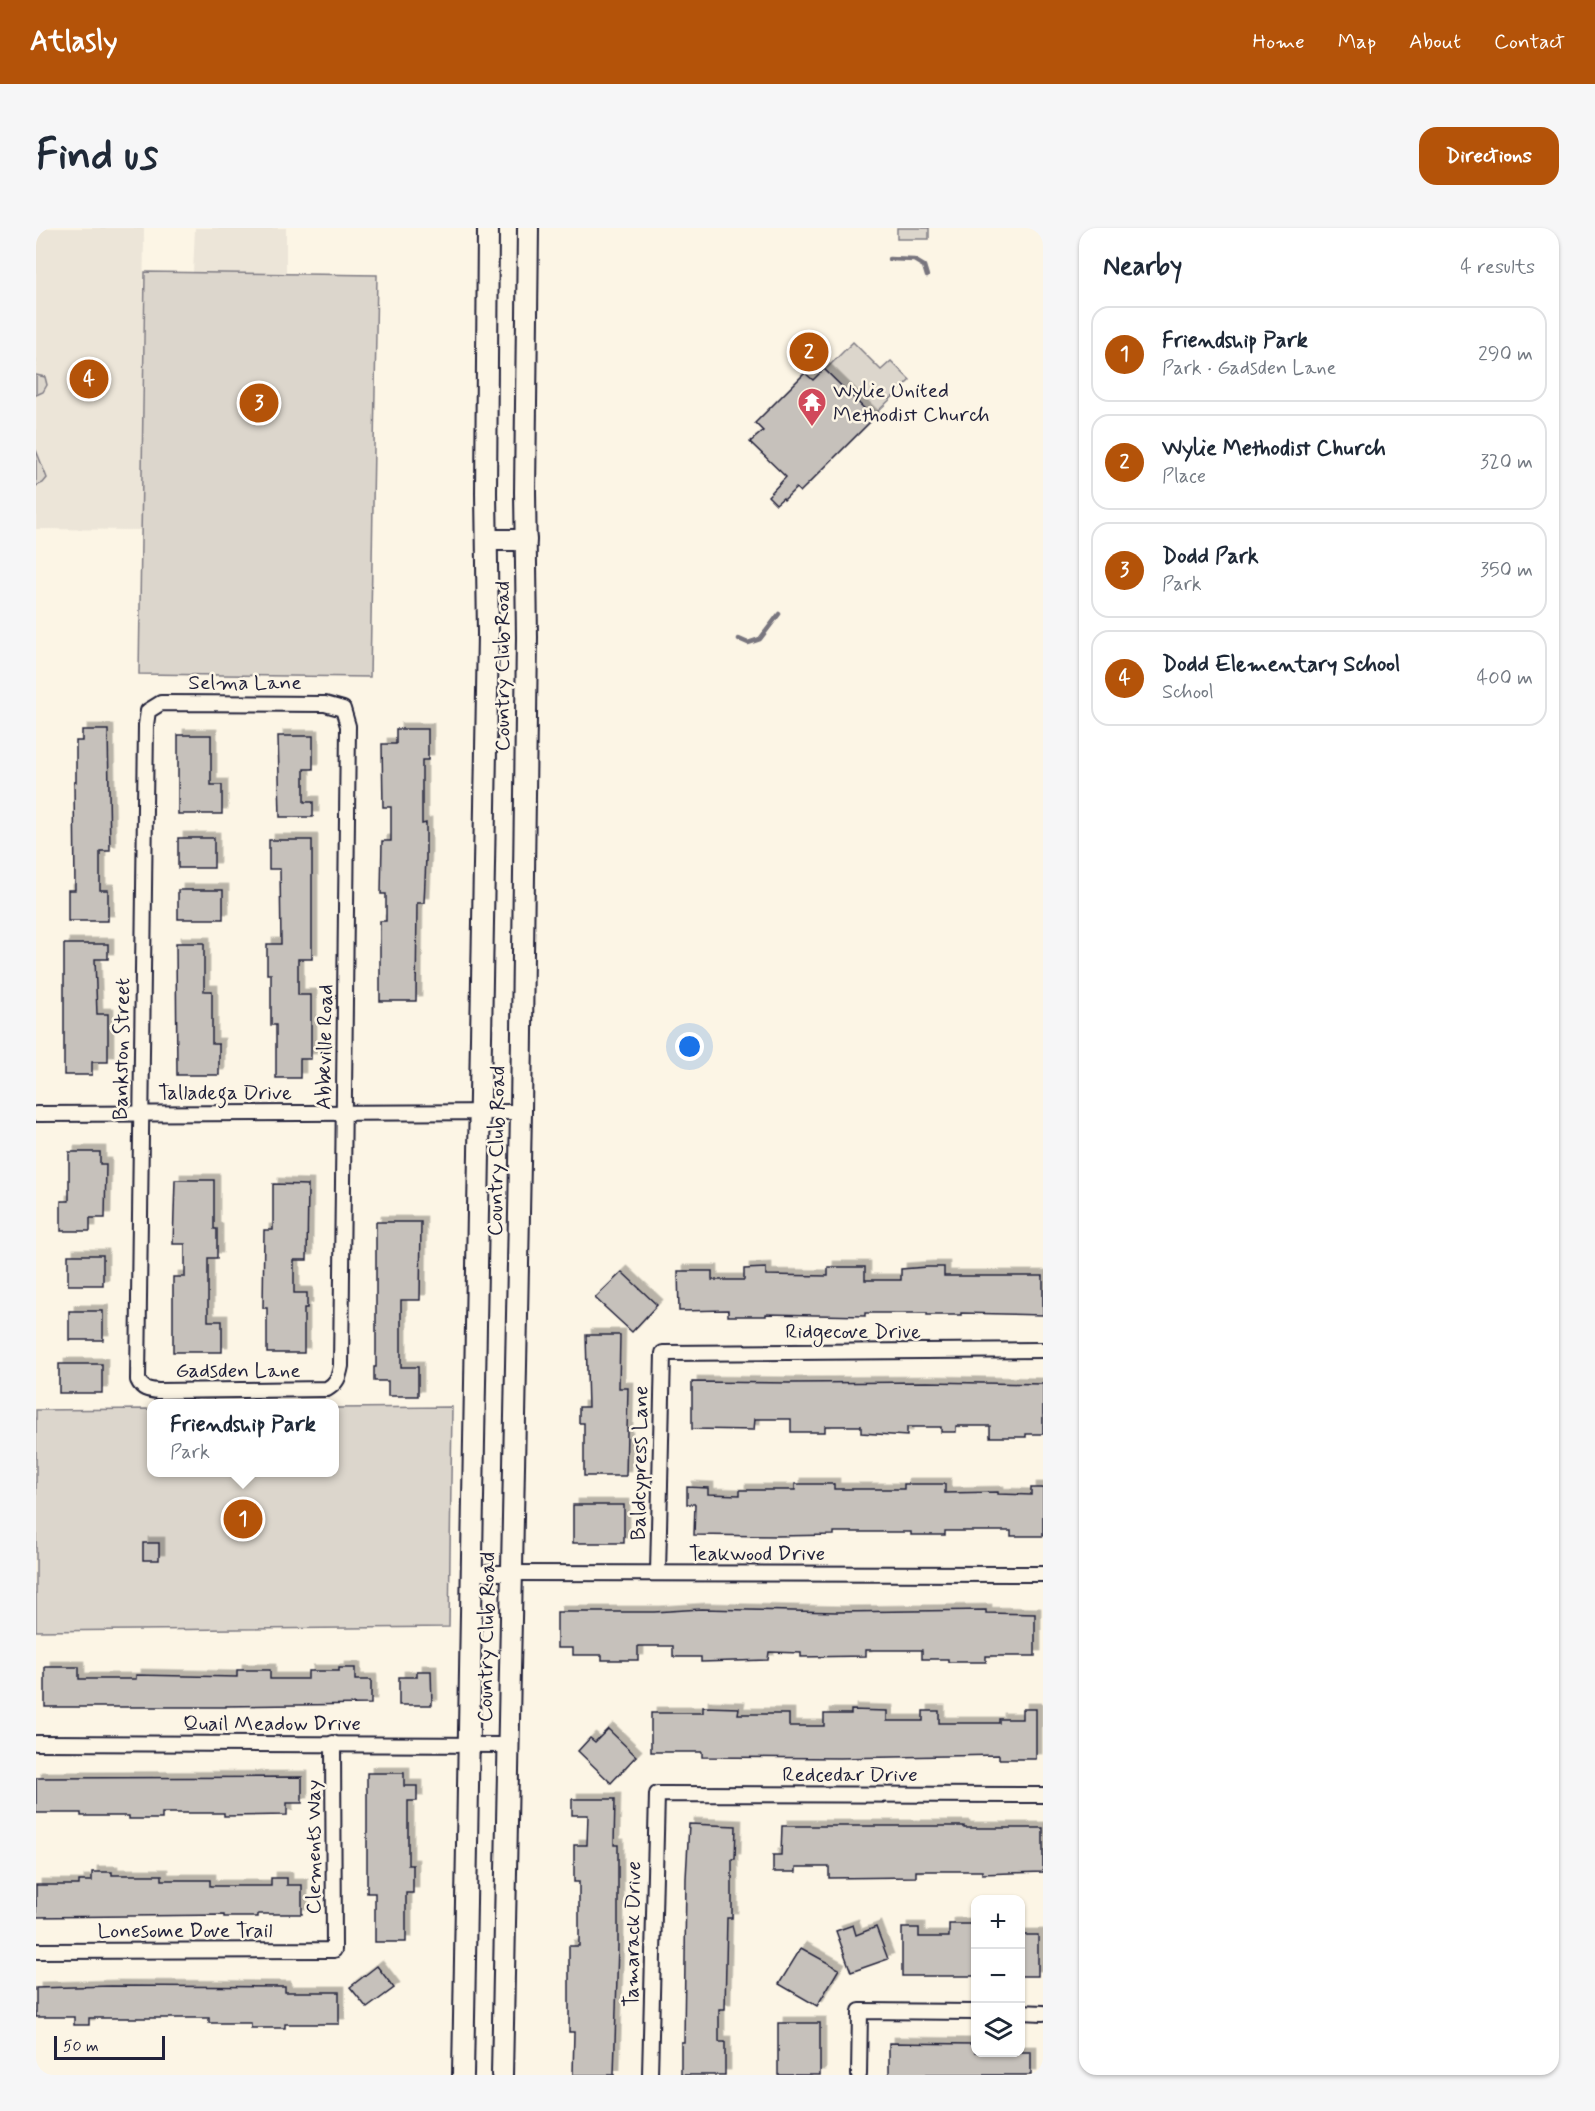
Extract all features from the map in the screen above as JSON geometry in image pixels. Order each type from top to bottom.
[{"type":"main road","name":"Country Club Road","points":[[463,2075],[488,634],[488,228]]},
{"type":"main road","name":"Country Club Road","points":[[502,2075],[521,1112],[527,637],[528,228]]},
{"type":"main road","points":[[487,540],[526,540]]},
{"type":"street","name":"Selma Lane","points":[[148,711],[161,703],[325,704],[344,709]]},
{"type":"street","name":"Abbeville Road","points":[[335,1384],[341,1366],[348,726],[344,709]]},
{"type":"street","name":"Bankston Street","points":[[141,1386],[137,1372],[148,711]]},
{"type":"street","name":"Talladega Drive","points":[[36,1114],[521,1112]]},
{"type":"street","name":"Ridgecove Drive","points":[[663,1353],[1043,1350]]},
{"type":"street","name":"Baldcypress Lane","points":[[658,1574],[663,1353]]},
{"type":"street","name":"Gadsden Lane","points":[[141,1386],[147,1390],[158,1391],[317,1390],[327,1389],[335,1384]]},
{"type":"street","name":"Teakwood Drive","points":[[471,1573],[1043,1575]]},
{"type":"street","name":"Quail Meadow Drive","points":[[36,1743],[508,1745]]},
{"type":"street","name":"Clements Way","points":[[333,1743],[334,1950]]},
{"type":"street","name":"Redcedar Drive","points":[[657,1794],[1043,1795]]},
{"type":"street","name":"Tamarack Drive","points":[[650,2075],[657,1794]]},
{"type":"street","name":"Lonesome Dove Trail","points":[[36,1952],[334,1950]]},
{"type":"street","points":[[859,2075],[860,2011],[971,2012]]},
{"type":"street","points":[[1025,2012],[1043,2013]]},
{"type":"shaded area","points":[[36,228],[144,228],[141,530],[36,529]]},
{"type":"shaded area","points":[[195,228],[286,228],[286,274],[193,273]]},
{"type":"shaded area","points":[[897,228],[929,228],[929,239],[897,239]]},
{"type":"shaded area","points":[[145,272],[377,275],[370,677],[139,674]]},
{"type":"shaded area","points":[[853,342],[881,370],[891,361],[910,380],[872,417],[825,370]]},
{"type":"shaded area","points":[[36,375],[45,377],[47,385],[43,392],[36,395]]},
{"type":"shaded area","points":[[36,450],[47,478],[36,486]]},
{"type":"shaded area","points":[[452,1407],[449,1627],[36,1631],[36,1410],[147,1409],[147,1477],[339,1477],[339,1408]]},
{"type":"building","name":"Wylie United Methodist Church","points":[[824,369],[874,418],[800,492],[796,488],[784,500],[783,498],[776,504],[768,496],[786,477],[750,442],[763,431],[755,423],[805,373],[813,380]]},
{"type":"building","points":[[396,729],[428,729],[428,760],[422,760],[422,824],[426,823],[426,858],[424,903],[417,903],[416,1001],[380,1001],[380,921],[386,921],[386,894],[381,894],[382,841],[391,841],[391,807],[383,807],[382,744],[396,744]]},
{"type":"building","points":[[82,730],[108,730],[110,851],[100,851],[100,890],[108,890],[108,921],[68,921],[68,890],[75,890],[76,741],[82,741]]},
{"type":"building","points":[[178,735],[211,735],[211,785],[222,785],[222,814],[178,814]]},
{"type":"building","points":[[278,736],[313,736],[313,769],[304,769],[304,802],[313,802],[313,817],[280,817]]},
{"type":"building","points":[[178,838],[214,838],[214,868],[178,868]]},
{"type":"building","points":[[269,840],[312,840],[312,959],[298,959],[298,995],[311,995],[311,1059],[300,1059],[300,1078],[276,1078],[276,1025],[271,1025],[271,974],[267,974],[267,944],[281,944],[280,869],[269,869]]},
{"type":"building","points":[[178,890],[223,890],[223,919],[178,919]]},
{"type":"building","points":[[176,943],[204,943],[204,991],[212,991],[212,1044],[219,1044],[219,1075],[177,1075]]},
{"type":"building","points":[[64,944],[108,944],[108,959],[95,959],[97,1014],[108,1014],[108,1062],[92,1062],[92,1075],[64,1075]]},
{"type":"building","points":[[69,1152],[100,1152],[100,1164],[106,1164],[105,1218],[90,1218],[90,1231],[61,1231],[61,1201],[69,1201]]},
{"type":"building","points":[[175,1180],[214,1180],[214,1229],[217,1229],[217,1258],[208,1258],[208,1321],[222,1321],[222,1352],[173,1352],[173,1277],[185,1277],[185,1244],[173,1244]]},
{"type":"building","points":[[273,1184],[308,1185],[307,1260],[294,1260],[294,1293],[307,1293],[307,1308],[304,1308],[304,1353],[267,1353],[267,1308],[263,1308],[264,1230],[273,1230]]},
{"type":"building","points":[[376,1222],[421,1222],[420,1300],[401,1300],[401,1367],[418,1367],[418,1396],[388,1396],[388,1381],[374,1381],[374,1367],[376,1367]]},
{"type":"building","points":[[68,1255],[103,1255],[103,1285],[68,1285]]},
{"type":"building","points":[[828,1267],[865,1267],[865,1280],[901,1280],[901,1269],[927,1267],[944,1267],[944,1276],[1043,1276],[1043,1315],[865,1313],[865,1316],[766,1314],[766,1316],[728,1316],[728,1310],[679,1311],[678,1271],[712,1271],[712,1280],[744,1280],[744,1269],[766,1268],[766,1275],[828,1276]]},
{"type":"building","points":[[622,1272],[657,1305],[632,1332],[595,1298]]},
{"type":"building","points":[[69,1311],[103,1311],[103,1340],[69,1340]]},
{"type":"building","points":[[586,1335],[620,1335],[619,1388],[628,1388],[626,1476],[584,1476],[584,1423],[579,1423],[579,1407],[588,1407]]},
{"type":"building","points":[[59,1364],[102,1364],[102,1393],[59,1393]]},
{"type":"building","points":[[692,1382],[1043,1384],[1043,1434],[1026,1434],[1026,1437],[990,1437],[990,1426],[956,1426],[956,1432],[941,1432],[941,1427],[907,1427],[907,1436],[861,1433],[861,1426],[825,1426],[825,1432],[791,1432],[791,1419],[755,1419],[754,1430],[692,1429]]},
{"type":"building","points":[[795,1484],[834,1484],[834,1489],[904,1489],[904,1484],[945,1484],[945,1493],[998,1492],[998,1494],[1031,1495],[1031,1488],[1043,1488],[1043,1536],[1011,1536],[1011,1531],[945,1531],[945,1535],[911,1535],[911,1532],[834,1532],[834,1535],[694,1535],[695,1504],[687,1504],[687,1487],[708,1488],[708,1494],[740,1495],[740,1490],[795,1490]]},
{"type":"building","points":[[573,1505],[624,1505],[624,1543],[573,1543]]},
{"type":"building","points":[[143,1543],[159,1543],[159,1560],[143,1560]]},
{"type":"building","points":[[701,1609],[837,1612],[986,1610],[986,1613],[1035,1614],[1035,1656],[986,1656],[986,1662],[948,1662],[948,1659],[922,1659],[922,1650],[866,1650],[866,1656],[801,1657],[801,1653],[769,1652],[768,1660],[701,1662],[701,1657],[673,1657],[673,1646],[638,1646],[638,1660],[602,1660],[602,1655],[573,1655],[573,1648],[557,1648],[557,1612],[654,1612]]},
{"type":"building","points":[[45,1667],[79,1667],[79,1679],[136,1679],[136,1675],[237,1677],[237,1670],[270,1670],[270,1679],[308,1679],[308,1671],[339,1671],[339,1668],[355,1668],[355,1680],[371,1680],[371,1704],[45,1707]]},
{"type":"building","points":[[417,1671],[431,1671],[432,1705],[399,1705],[399,1677],[417,1677]]},
{"type":"building","points":[[703,1707],[739,1708],[738,1714],[789,1714],[789,1726],[824,1726],[824,1714],[851,1714],[851,1710],[887,1711],[887,1721],[923,1721],[923,1711],[939,1711],[939,1723],[999,1723],[999,1719],[1022,1719],[1022,1709],[1036,1709],[1036,1759],[999,1759],[999,1755],[840,1758],[702,1757],[702,1752],[651,1752],[651,1713],[703,1713]]},
{"type":"building","points":[[608,1729],[636,1756],[611,1783],[578,1751],[590,1738],[595,1742]]},
{"type":"building","points":[[367,1773],[404,1773],[404,1786],[417,1786],[417,1801],[408,1801],[408,1865],[413,1865],[413,1893],[406,1893],[406,1942],[375,1942],[375,1893],[367,1893]]},
{"type":"building","points":[[302,1777],[302,1803],[287,1803],[287,1815],[224,1816],[224,1813],[162,1813],[162,1819],[129,1819],[129,1816],[36,1813],[36,1778]]},
{"type":"building","points":[[572,1799],[615,1799],[614,1845],[618,1845],[618,1946],[614,2075],[573,2075],[574,2032],[569,2032],[569,1946],[579,1946],[579,1882],[574,1882],[574,1845],[587,1845],[588,1815],[572,1815]]},
{"type":"building","points":[[689,1824],[736,1826],[735,1859],[732,1859],[732,1918],[727,1918],[725,2009],[719,2009],[719,2042],[725,2042],[725,2075],[681,2075],[681,2042],[684,2042]]},
{"type":"building","points":[[782,1826],[1043,1828],[1043,1872],[982,1874],[982,1871],[916,1871],[916,1877],[829,1878],[829,1867],[796,1867],[796,1872],[773,1872],[773,1855],[781,1855]]},
{"type":"building","points":[[92,1872],[112,1872],[112,1875],[162,1875],[162,1880],[210,1880],[210,1886],[271,1886],[271,1878],[287,1878],[287,1885],[302,1885],[302,1914],[258,1914],[258,1917],[224,1917],[224,1915],[36,1917],[36,1885],[79,1885],[79,1881],[92,1881]]},
{"type":"building","points":[[949,1924],[971,1924],[971,1976],[902,1976],[902,1928],[919,1928],[919,1937],[949,1937]]},
{"type":"building","points":[[853,1925],[856,1935],[876,1927],[888,1959],[851,1972],[836,1931]]},
{"type":"building","points":[[1025,1935],[1038,1935],[1038,1976],[1025,1976]]},
{"type":"building","points":[[801,1948],[839,1969],[817,2006],[779,1984]]},
{"type":"building","points":[[377,1966],[394,1988],[367,2008],[350,1987]]},
{"type":"building","points":[[285,1987],[285,1992],[339,1992],[339,2024],[285,2024],[285,2028],[251,2028],[251,2023],[209,2023],[209,2018],[89,2018],[89,2025],[74,2025],[74,2017],[36,2017],[36,1988]]},
{"type":"building","points":[[778,2023],[820,2023],[820,2075],[778,2075]]},
{"type":"building","points":[[889,2043],[971,2044],[971,2057],[1025,2057],[1025,2052],[1031,2052],[1031,2075],[889,2075]]},
{"type":"waterway","points":[[889,259],[914,260],[924,266],[927,276]]},
{"type":"waterway","points":[[739,639],[748,643],[760,639],[779,614]]},
{"type":"place","name":"Wylie Methodist Church","points":[[809,352]]},
{"type":"place","name":"Dodd Elementary School","points":[[89,379]]},
{"type":"place","name":"Dodd Park","points":[[259,403]]},
{"type":"place","name":"Wylie United Methodist Church","points":[[812,428]]},
{"type":"place","name":"Friendship Park","points":[[243,1519]]}]
